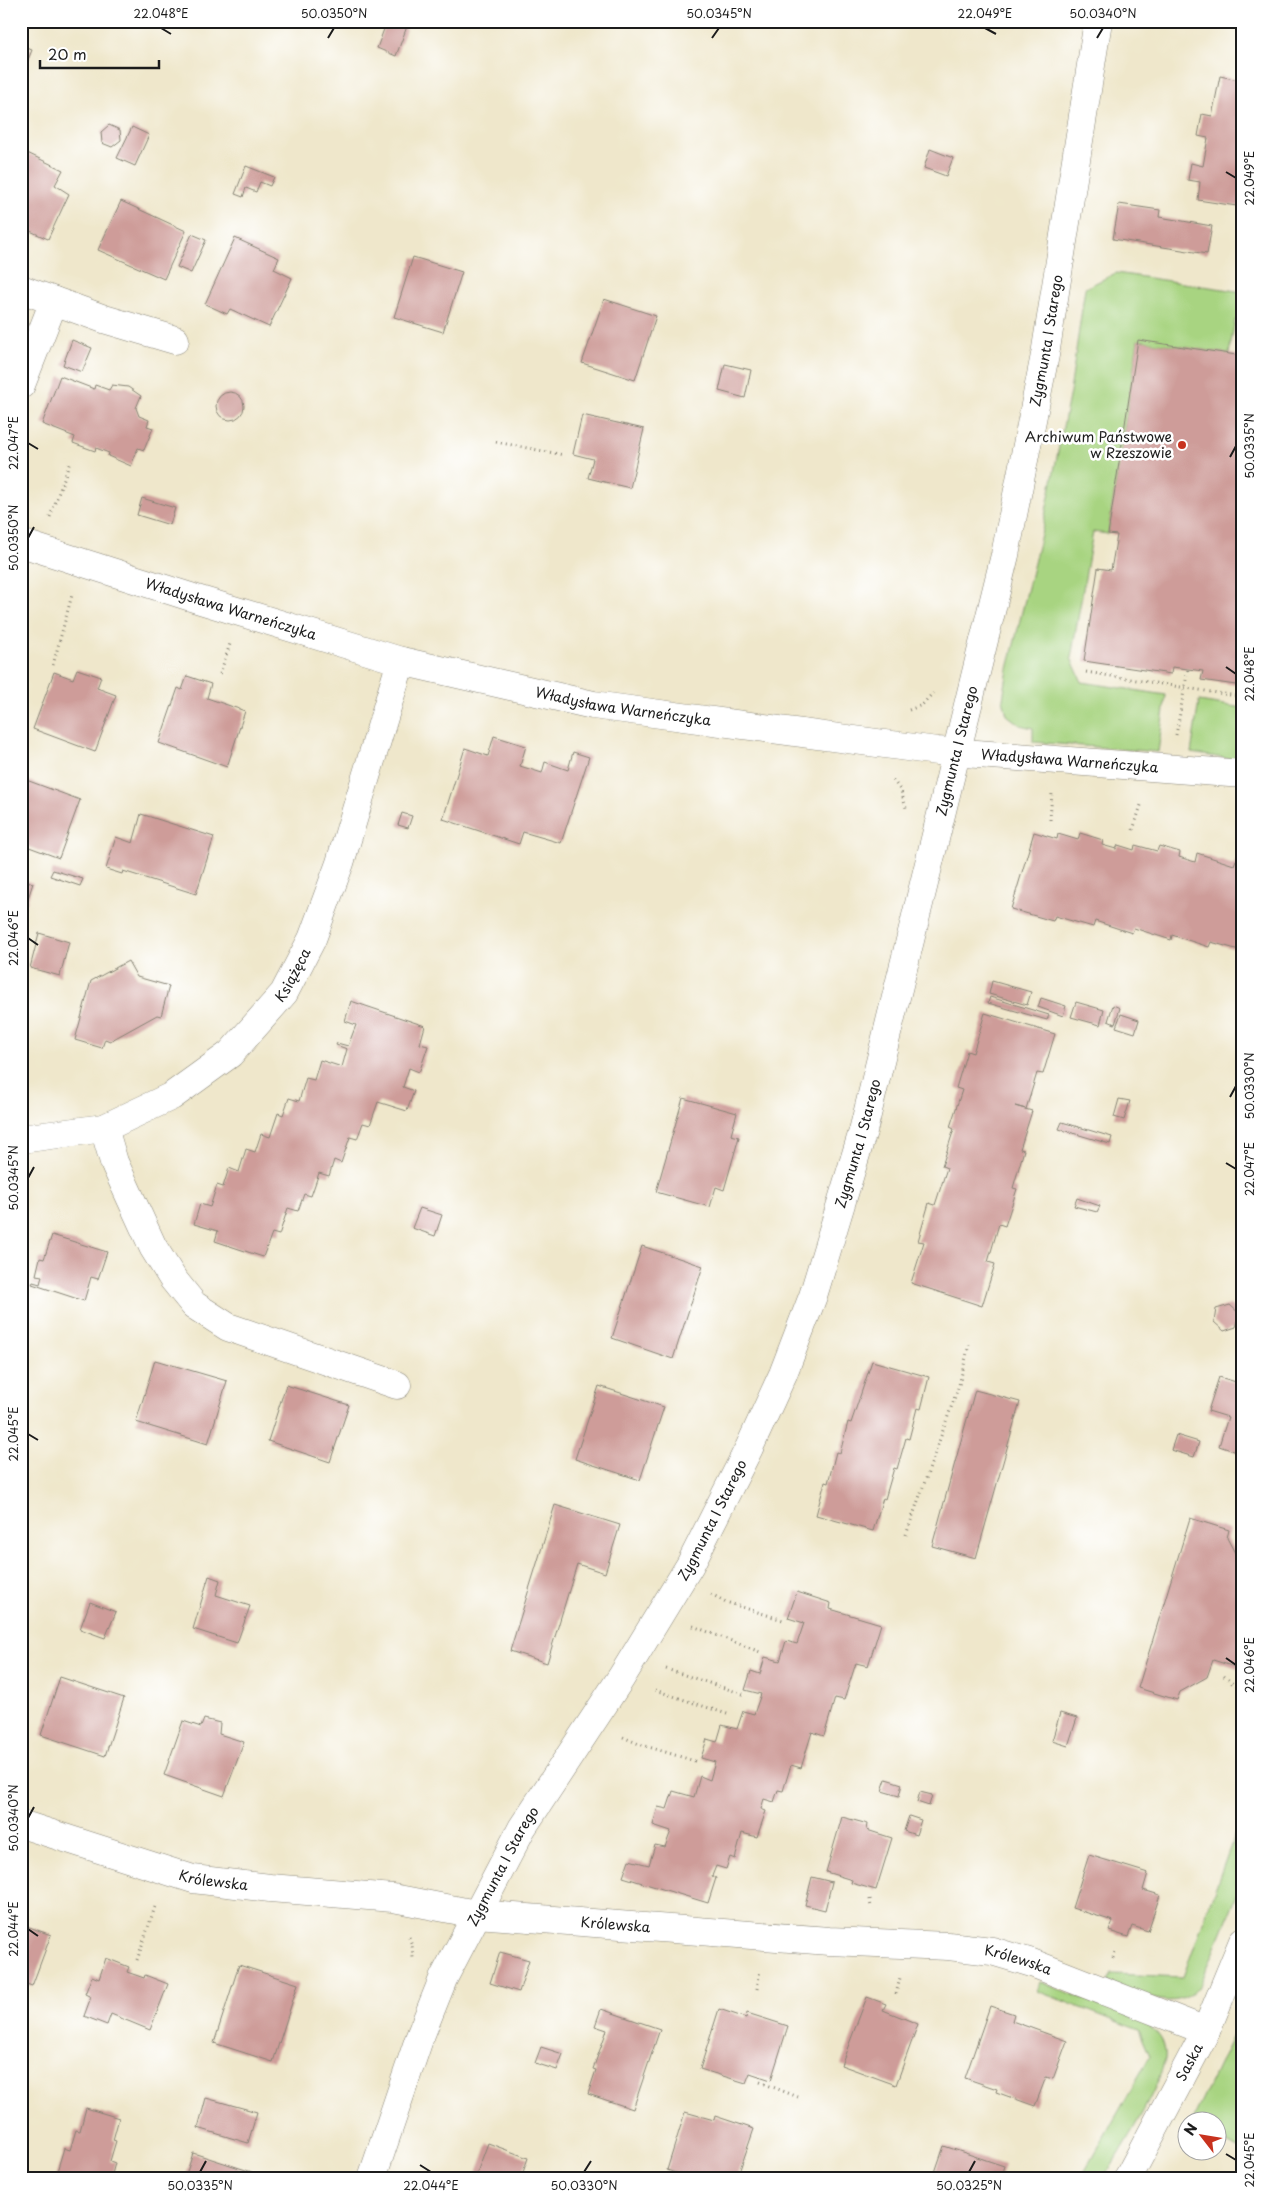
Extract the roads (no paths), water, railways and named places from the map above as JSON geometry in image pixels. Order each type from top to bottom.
[{"type":"street","name":"Zygmunta I Starego","points":[[372,2178],[419,2039],[443,1979],[522,1828],[628,1668],[682,1580],[750,1448],[783,1374],[813,1296],[863,1130],[1005,555],[1045,355],[1098,21]]},
{"type":"street","points":[[21,290],[104,319],[175,340]]},
{"type":"street","points":[[21,385],[54,301]]},
{"type":"street","name":"Władysława Warneńczyka","points":[[31,546],[401,661],[593,705],[956,753],[1243,774]]},
{"type":"street","name":"Książęca","points":[[21,1139],[104,1128],[172,1096],[230,1054],[284,993],[312,939],[340,862],[401,661]]},
{"type":"street","points":[[104,1128],[114,1162],[154,1247],[173,1279],[194,1305],[228,1327],[397,1385]]},
{"type":"street","name":"Królewska","points":[[21,1824],[192,1879],[270,1888],[393,1898],[476,1914],[847,1942],[948,1946],[992,1951],[1032,1963],[1206,2031]]},
{"type":"street","name":"Saska","points":[[1128,2178],[1206,2031],[1243,1941]]},
{"type":"place","name":"Archiwum Państwowe w Rzeszowie","points":[[1182,445]]}]
